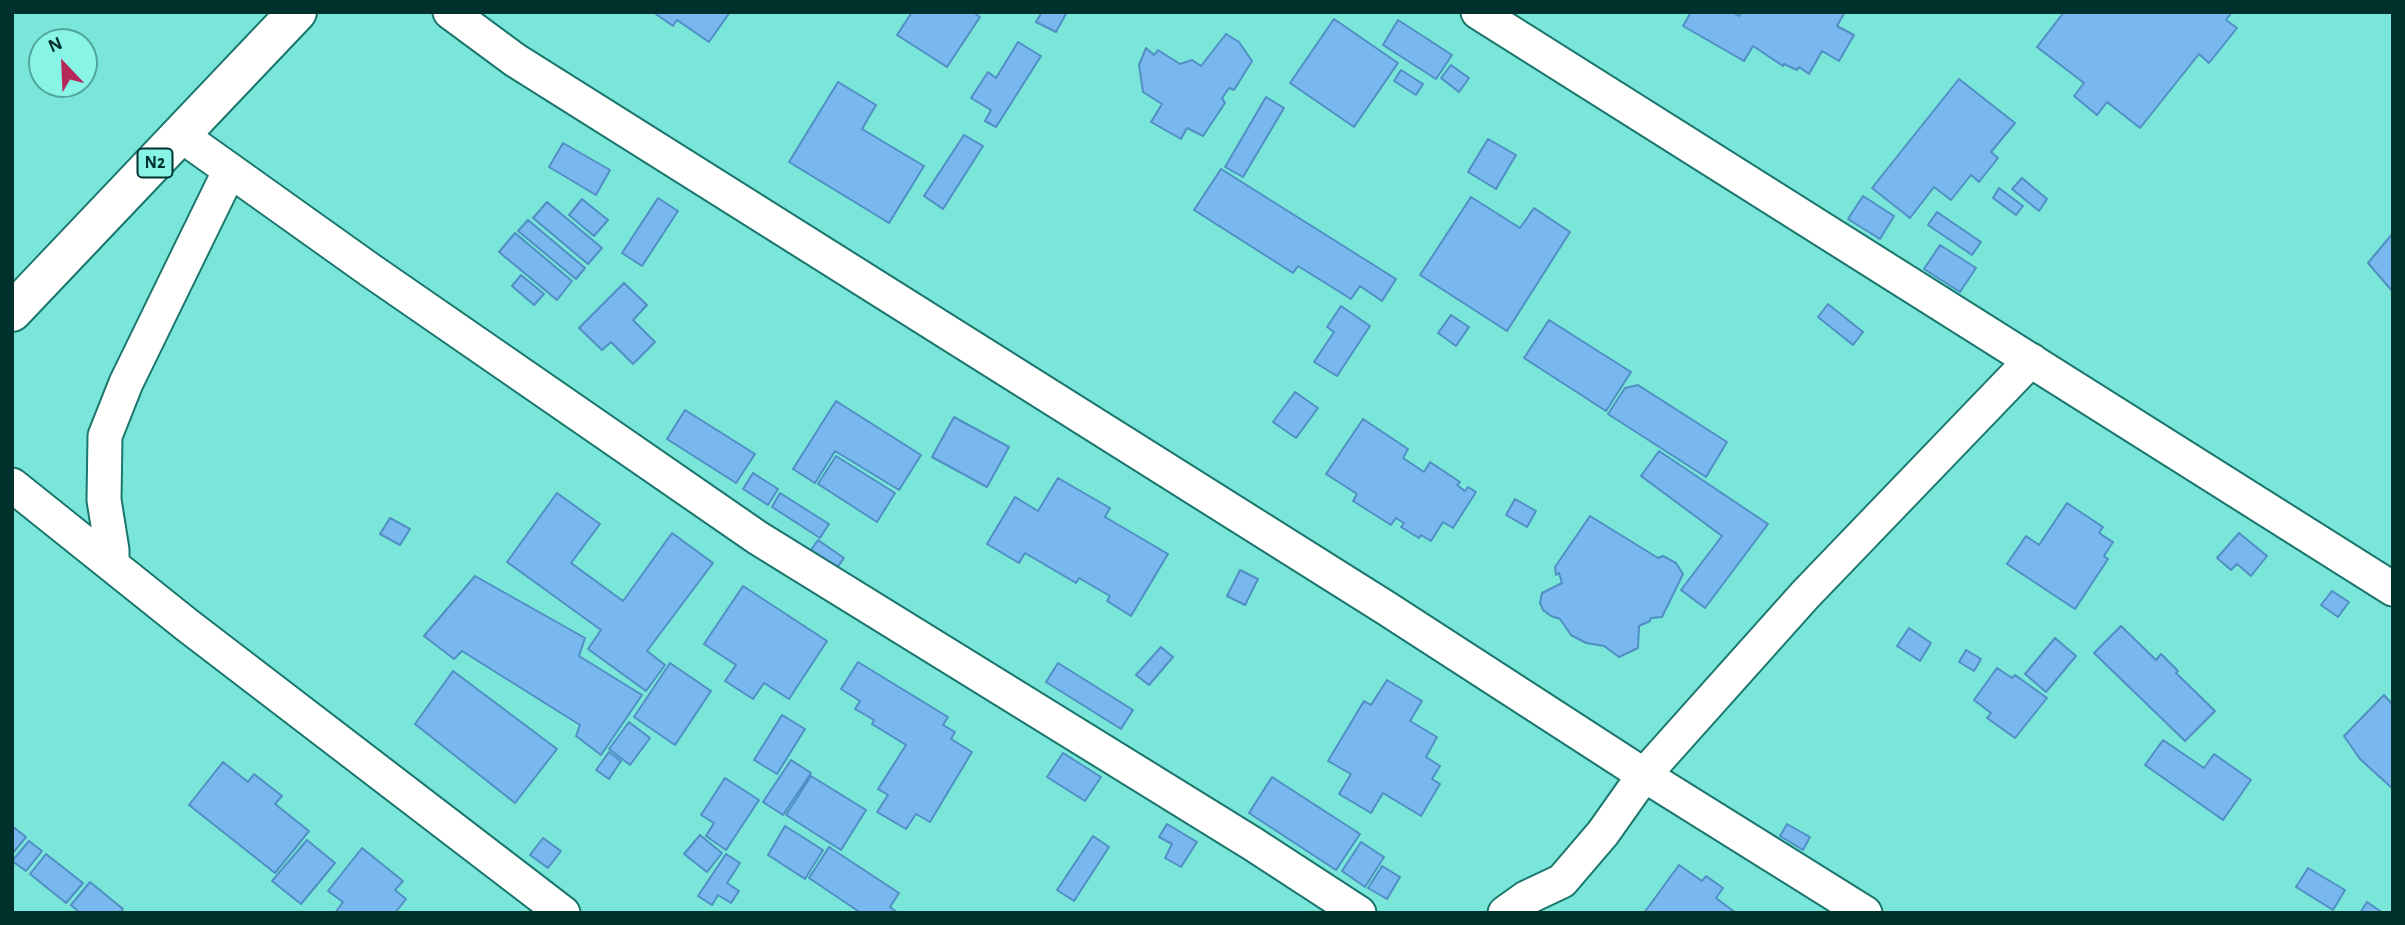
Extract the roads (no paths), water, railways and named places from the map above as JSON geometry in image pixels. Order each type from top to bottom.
[{"type":"main road","name":"N2","points":[[12,312],[297,12]]},
{"type":"street","points":[[450,12],[515,60],[1387,608],[1644,775],[1865,913]]},
{"type":"street","points":[[1478,12],[2393,589]]},
{"type":"street","points":[[182,136],[758,538],[1253,844],[1359,913]]},
{"type":"street","points":[[112,564],[104,500],[105,436],[126,383],[230,170]]},
{"type":"street","points":[[1526,908],[1562,881],[1602,833],[1644,775],[1805,595],[2031,360]]},
{"type":"street","points":[[12,485],[198,634],[563,913]]}]
